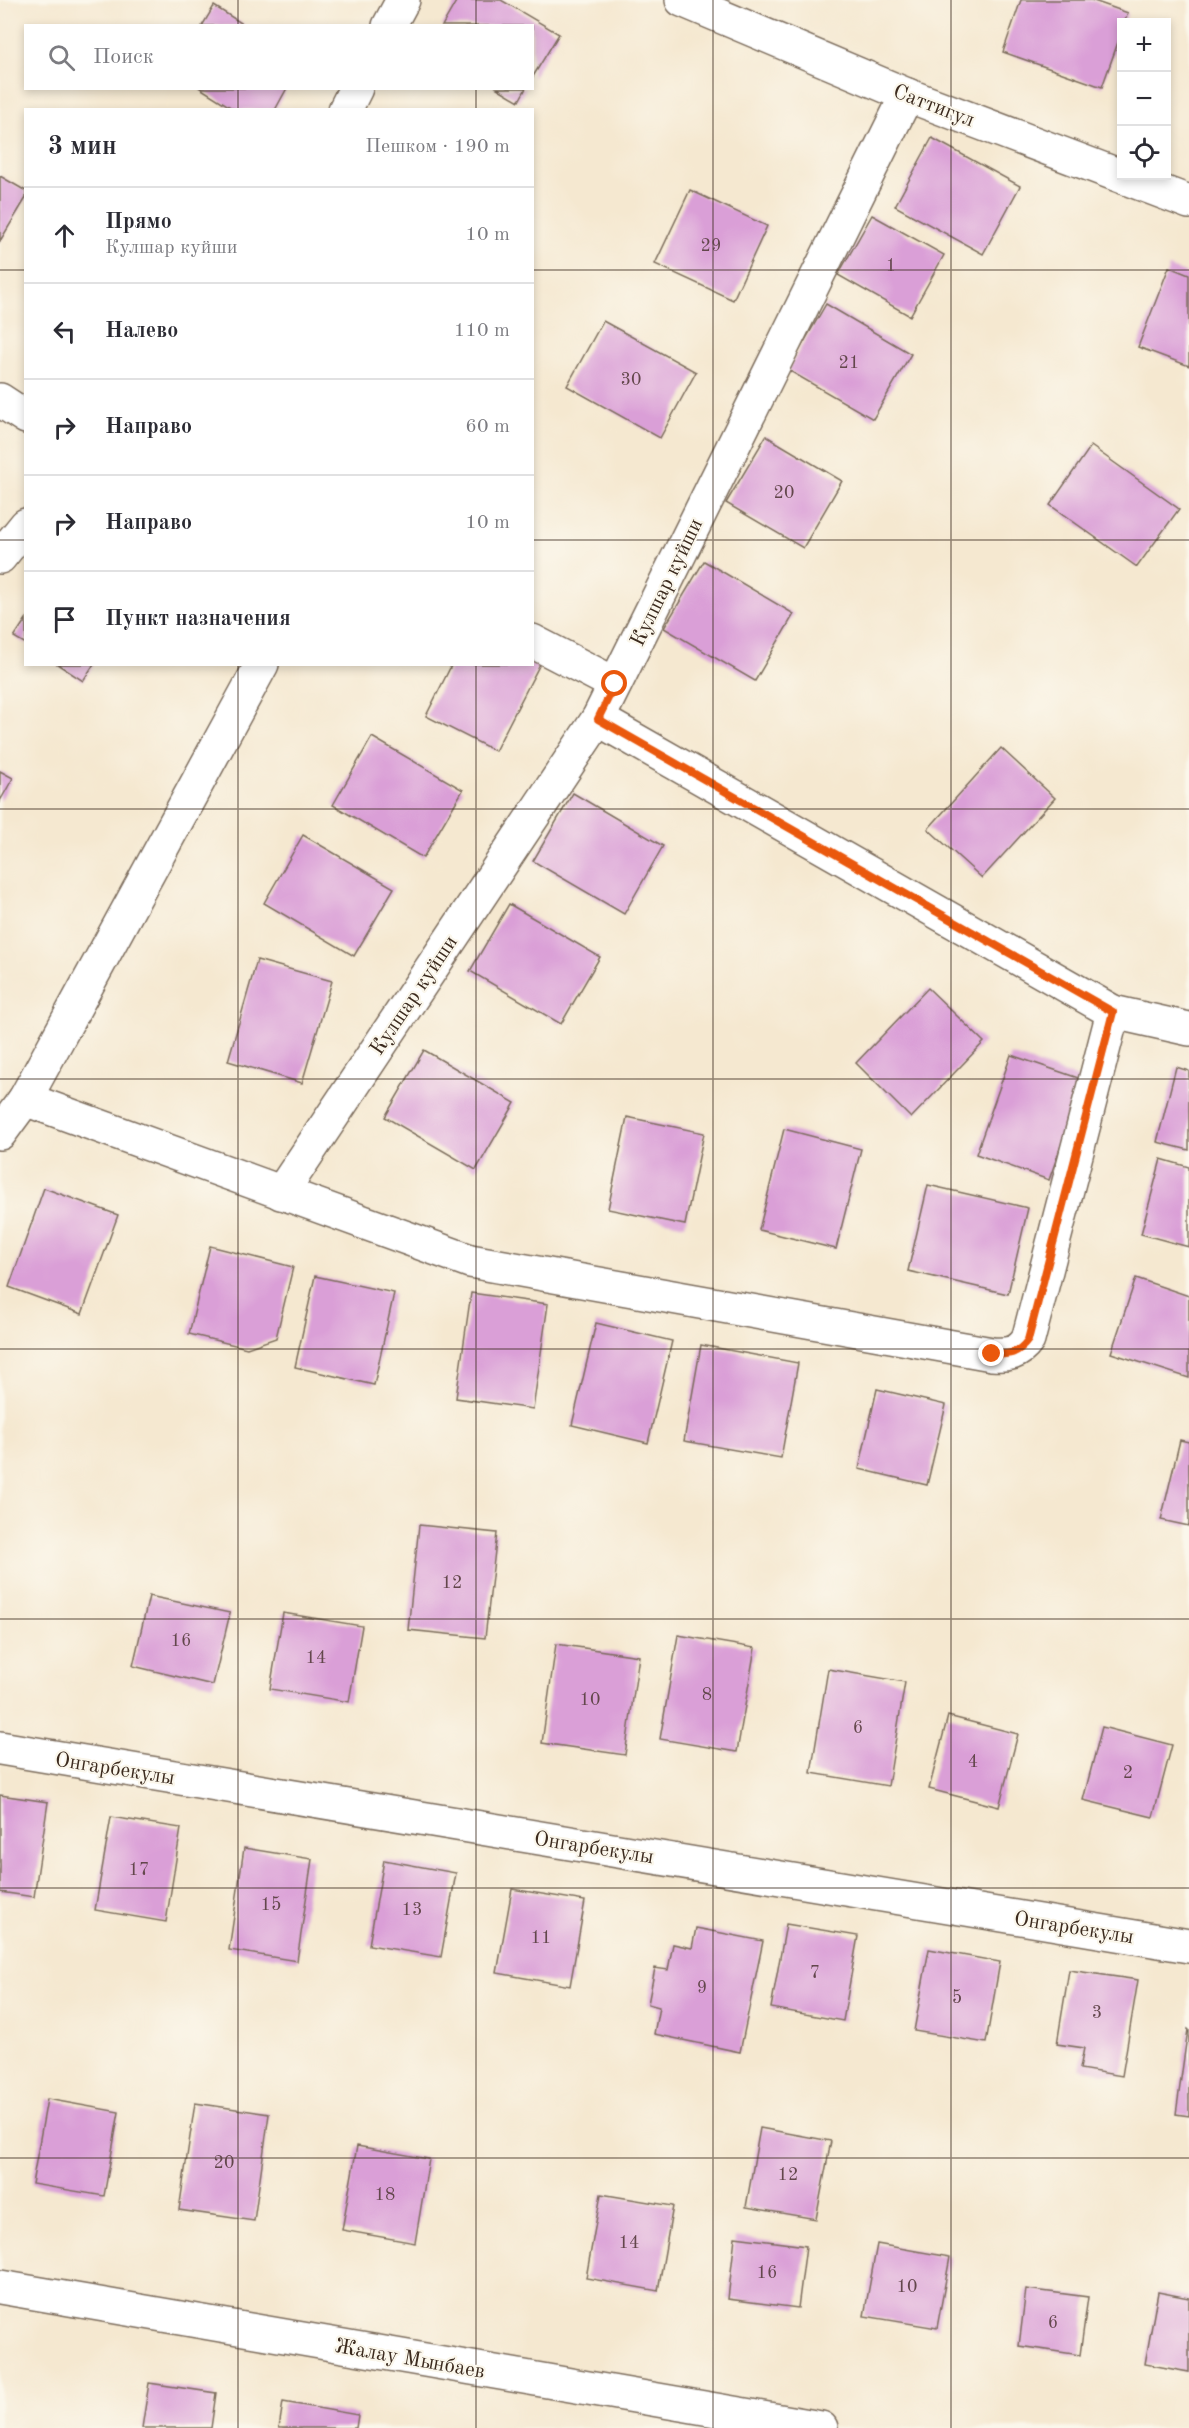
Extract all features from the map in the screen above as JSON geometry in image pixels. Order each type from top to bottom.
[{"type":"street","points":[[390,24],[402,0]]},
{"type":"street","name":"Саттигул","points":[[682,0],[907,95],[1189,202]]},
{"type":"street","points":[[346,108],[355,90]]},
{"type":"street","name":"Кулшар куйши","points":[[281,1192],[598,719],[907,95]]},
{"type":"street","points":[[0,400],[24,416]]},
{"type":"street","points":[[0,557],[24,527]]},
{"type":"street","points":[[534,642],[615,684]]},
{"type":"street","points":[[0,1133],[25,1099],[261,666]]},
{"type":"street","points":[[598,719],[1113,1012],[1189,1029]]},
{"type":"street","points":[[25,1099],[470,1261],[1008,1355],[1021,1350],[1028,1340],[1113,1012]]},
{"type":"street","name":"Онгарбекулы","points":[[0,1748],[1189,1946]]},
{"type":"street","name":"Жалау Мынбаев","points":[[0,2287],[821,2428]]},
{"type":"building","points":[[457,0],[501,0],[559,34],[534,75],[534,24],[443,24]]},
{"type":"building","points":[[1021,0],[1091,0],[1128,13],[1126,18],[1117,18],[1117,45],[1102,87],[1003,52]]},
{"type":"building","points":[[214,6],[243,24],[203,24]]},
{"type":"building","points":[[203,90],[286,90],[276,108],[232,108]]},
{"type":"building","points":[[500,90],[525,90],[519,101]]},
{"type":"building","points":[[932,138],[1020,186],[983,254],[895,206]]},
{"type":"building","points":[[0,176],[24,190],[24,201],[0,241]]},
{"type":"building","points":[[690,190],[767,226],[733,300],[655,264]]},
{"type":"building","points":[[872,215],[944,255],[910,316],[838,275]]},
{"type":"building","points":[[1169,267],[1189,275],[1189,366],[1138,347]]},
{"type":"building","points":[[826,304],[911,354],[873,419],[788,370]]},
{"type":"building","points":[[603,321],[696,372],[660,438],[567,386]]},
{"type":"building","points":[[766,436],[842,481],[803,548],[726,503]]},
{"type":"building","points":[[1091,446],[1179,509],[1137,567],[1050,505]]},
{"type":"building","points":[[704,561],[794,614],[755,681],[664,628]]},
{"type":"building","points":[[24,622],[24,643],[14,637]]},
{"type":"building","points":[[534,653],[543,658],[495,751],[426,716],[451,666],[534,666]]},
{"type":"building","points":[[60,666],[93,666],[83,681]]},
{"type":"building","points":[[372,737],[463,790],[423,858],[333,805]]},
{"type":"building","points":[[1001,748],[1055,798],[982,878],[928,829]]},
{"type":"building","points":[[0,771],[13,778],[0,801]]},
{"type":"building","points":[[573,793],[663,846],[624,914],[533,861]]},
{"type":"building","points":[[303,835],[394,888],[354,956],[264,903]]},
{"type":"building","points":[[509,904],[600,957],[561,1024],[470,971]]},
{"type":"building","points":[[257,960],[332,981],[302,1083],[228,1061]]},
{"type":"building","points":[[928,988],[984,1042],[911,1118],[856,1063]]},
{"type":"building","points":[[424,1050],[515,1103],[476,1170],[385,1117]]},
{"type":"building","points":[[1011,1055],[1084,1080],[1049,1180],[976,1154]]},
{"type":"building","points":[[1176,1067],[1189,1071],[1189,1150],[1157,1142]]},
{"type":"building","points":[[627,1117],[704,1133],[685,1225],[608,1209]]},
{"type":"building","points":[[784,1129],[861,1149],[836,1249],[759,1230]]},
{"type":"building","points":[[1161,1159],[1189,1167],[1189,1247],[1141,1234]]},
{"type":"building","points":[[928,1185],[1028,1208],[1008,1294],[908,1271]]},
{"type":"building","points":[[44,1188],[118,1215],[82,1314],[9,1287]]},
{"type":"building","points":[[210,1246],[293,1267],[276,1338],[247,1348],[189,1334]]},
{"type":"building","points":[[315,1276],[394,1293],[374,1385],[295,1367]]},
{"type":"building","points":[[1136,1278],[1189,1296],[1189,1378],[1111,1353]]},
{"type":"building","points":[[471,1293],[548,1304],[533,1409],[456,1398]]},
{"type":"building","points":[[596,1323],[672,1341],[648,1443],[572,1425]]},
{"type":"building","points":[[701,1345],[798,1363],[781,1458],[684,1441]]},
{"type":"building","points":[[877,1389],[946,1405],[927,1485],[859,1469]]},
{"type":"building","points":[[1180,1440],[1189,1442],[1189,1526],[1161,1520]]},
{"type":"building","points":[[419,1525],[497,1533],[485,1638],[408,1630]]},
{"type":"building","points":[[149,1596],[230,1613],[213,1685],[133,1666]]},
{"type":"building","points":[[283,1613],[362,1626],[349,1702],[270,1689]]},
{"type":"building","points":[[678,1635],[755,1648],[737,1752],[660,1739]]},
{"type":"building","points":[[556,1644],[639,1656],[625,1755],[542,1743]]},
{"type":"building","points":[[828,1669],[905,1682],[888,1786],[811,1773]]},
{"type":"building","points":[[948,1716],[1018,1734],[999,1807],[929,1789]]},
{"type":"building","points":[[1102,1727],[1172,1745],[1153,1817],[1083,1800]]},
{"type":"building","points":[[0,1795],[48,1802],[34,1897],[0,1892]]},
{"type":"building","points":[[111,1817],[181,1828],[166,1922],[95,1910]]},
{"type":"building","points":[[244,1848],[312,1859],[297,1961],[229,1950]]},
{"type":"building","points":[[384,1860],[456,1873],[441,1957],[369,1945]]},
{"type":"building","points":[[512,1889],[585,1901],[570,1986],[497,1973]]},
{"type":"building","points":[[786,1924],[858,1936],[843,2021],[771,2008]]},
{"type":"building","points":[[696,1928],[763,1941],[740,2052],[654,2034],[659,2007],[648,2004],[655,1968],[668,1970],[673,1944],[692,1948]]},
{"type":"building","points":[[929,1949],[1000,1962],[986,2043],[914,2031]]},
{"type":"building","points":[[1069,1970],[1138,1980],[1122,2076],[1080,2069],[1084,2048],[1057,2044]]},
{"type":"building","points":[[1189,2030],[1189,2116],[1176,2114]]},
{"type":"building","points":[[47,2099],[119,2112],[104,2196],[32,2184]]},
{"type":"building","points":[[195,2103],[269,2114],[254,2221],[179,2210]]},
{"type":"building","points":[[760,2128],[831,2141],[816,2219],[746,2207]]},
{"type":"building","points":[[357,2146],[429,2159],[415,2243],[342,2230]]},
{"type":"building","points":[[601,2194],[673,2206],[658,2291],[586,2278]]},
{"type":"building","points":[[735,2237],[806,2246],[798,2308],[728,2299]]},
{"type":"building","points":[[877,2244],[950,2257],[937,2328],[864,2316]]},
{"type":"building","points":[[1026,2289],[1088,2297],[1080,2355],[1019,2346]]},
{"type":"building","points":[[1158,2292],[1189,2298],[1189,2372],[1145,2364]]},
{"type":"building","points":[[149,2383],[216,2393],[211,2428],[142,2428]]},
{"type":"building","points":[[283,2402],[358,2415],[356,2428],[279,2428]]},
{"type":"route","points":[[615,684],[598,719],[1113,1012],[1028,1340],[1021,1350],[1008,1355],[992,1354]]}]
